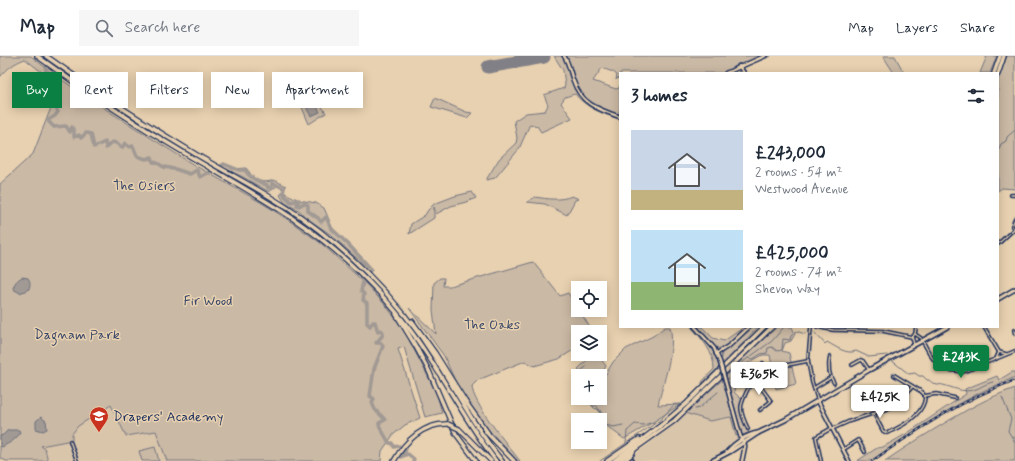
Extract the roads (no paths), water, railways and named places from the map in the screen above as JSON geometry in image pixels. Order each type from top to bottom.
[{"type":"highway","points":[[37,56],[130,120],[173,147],[260,197],[304,225],[345,259],[371,284],[395,311],[426,351],[469,423],[496,461]]},
{"type":"highway","points":[[46,56],[141,121],[203,159],[274,199],[301,217],[350,256],[374,280],[398,308],[430,350],[478,428],[502,461]]},
{"type":"highway","points":[[994,72],[1000,56]]},
{"type":"highway","points":[[999,72],[1004,56]]},
{"type":"highway","points":[[398,308],[408,316],[426,339],[465,401],[488,433]]},
{"type":"highway","points":[[395,311],[416,345],[429,371],[456,434],[476,461]]},
{"type":"highway","points":[[614,461],[660,426],[699,393],[763,328]]},
{"type":"highway","points":[[618,461],[664,429],[771,328]]},
{"type":"highway","points":[[456,393],[488,433],[514,461]]},
{"type":"highway","points":[[394,461],[409,441],[420,431],[436,424],[448,424],[459,430],[491,461]]},
{"type":"highway","points":[[607,461],[647,433],[660,426]]},
{"type":"highway","points":[[624,461],[635,449]]},
{"type":"main road","points":[[999,298],[1015,289]]},
{"type":"main road","points":[[712,461],[754,434],[758,434],[785,420],[922,339],[945,328]]},
{"type":"street","points":[[564,56],[578,93],[584,101],[594,107],[619,117]]},
{"type":"street","points":[[728,72],[739,66],[766,56]]},
{"type":"street","points":[[739,66],[743,72]]},
{"type":"street","points":[[999,243],[1014,231],[1012,226],[1015,219]]},
{"type":"street","points":[[696,328],[714,348],[720,362],[745,448],[742,461]]},
{"type":"street","points":[[716,354],[749,328]]},
{"type":"street","points":[[811,328],[808,361],[814,388],[818,401],[849,461]]},
{"type":"street","points":[[826,328],[887,332],[912,338]]},
{"type":"street","points":[[912,338],[916,334],[916,328]]},
{"type":"street","points":[[985,328],[1000,352],[1007,354]]},
{"type":"street","points":[[1014,330],[1015,334]]},
{"type":"street","points":[[916,334],[922,339],[935,362],[940,366],[958,372],[971,369],[1015,351]]},
{"type":"street","points":[[912,338],[914,344]]},
{"type":"street","points":[[996,359],[1000,352]]},
{"type":"street","points":[[830,356],[828,366],[830,378],[834,383]]},
{"type":"street","points":[[967,358],[971,369]]},
{"type":"street","points":[[852,365],[861,360],[869,370]]},
{"type":"street","points":[[748,429],[742,418],[740,404],[750,385],[757,382],[763,376],[787,364],[808,361]]},
{"type":"street","points":[[763,363],[761,368],[763,376]]},
{"type":"street","points":[[874,414],[883,431],[887,434],[906,423],[919,411],[924,402],[922,392],[894,376]]},
{"type":"street","points":[[814,388],[830,378]]},
{"type":"street","points":[[757,382],[770,402],[760,410]]},
{"type":"street","points":[[744,383],[750,385]]},
{"type":"street","points":[[821,461],[816,437],[850,421],[890,408],[900,401],[912,387]]},
{"type":"street","points":[[865,396],[879,392],[890,408]]},
{"type":"street","points":[[767,396],[770,393]]},
{"type":"street","points":[[924,396],[936,394],[955,398]]},
{"type":"street","points":[[842,450],[861,438]]},
{"type":"street","points":[[858,440],[865,452]]},
{"type":"street","points":[[70,441],[77,461]]},
{"type":"waterway","points":[[46,67],[45,91],[50,93],[51,102],[54,103],[58,112],[55,116],[48,120],[54,127],[66,126],[70,132],[72,127],[74,129],[74,137],[79,135],[81,138],[86,133],[91,134],[94,147],[105,142],[106,148],[112,142],[116,143],[122,148],[125,143],[129,147],[133,146],[137,156],[146,159],[152,157],[153,162],[164,167],[190,174],[197,170],[200,177],[210,172]]},
{"type":"waterway","points":[[999,149],[1001,144],[1006,141],[1007,137],[1015,130]]},
{"type":"waterway","points":[[221,166],[224,164],[239,170],[245,170],[254,179],[267,185],[268,188],[272,187],[272,183],[284,188],[283,194],[291,202],[299,200],[297,205],[299,206],[304,203],[308,205],[308,211],[321,222],[326,217],[331,228],[371,269],[370,271]]},
{"type":"waterway","points":[[363,282],[361,291],[364,294],[363,300],[367,303],[367,323],[370,326],[373,322],[375,322],[378,332],[381,330],[383,332],[382,336],[376,343],[381,343],[383,346],[374,369],[370,396],[374,399],[372,402],[376,411],[385,420],[379,423],[379,425],[389,443],[392,443],[394,447],[399,446],[406,449],[405,452],[401,453],[401,457],[408,454],[414,459],[413,461]]},
{"type":"waterway","points":[[731,375],[740,364],[772,341],[783,328]]},
{"type":"waterway","points":[[748,358],[753,359],[761,354],[767,353],[768,348],[772,347],[777,351],[782,350],[783,339],[790,340],[791,336],[796,331],[805,334]]},
{"type":"waterway","points":[[815,333],[825,344],[827,342],[845,351],[856,351],[869,357],[887,355]]},
{"type":"waterway","points":[[891,360],[909,374],[915,373],[919,376],[923,376],[927,380],[937,385],[969,391],[993,382]]},
{"type":"waterway","points":[[695,409],[699,408],[718,392]]},
{"type":"waterway","points":[[1002,397],[1011,419],[1008,431],[1015,442]]},
{"type":"waterway","points":[[592,405],[594,408],[600,410],[606,425],[613,427],[623,425]]},
{"type":"waterway","points":[[600,461],[660,420],[674,405],[680,405]]},
{"type":"waterway","points":[[626,443],[627,431],[635,424],[643,425],[655,422]]},
{"type":"railway","points":[[872,461],[941,416],[977,396],[1015,380]]},
{"type":"place","name":"Drapers' Academy","points":[[99,433]]},
{"type":"park label","name":"The Osiers","points":[[144,185]]},
{"type":"park label","name":"Fir Wood","points":[[208,300]]},
{"type":"park label","name":"The Oaks","points":[[492,324]]},
{"type":"park label","name":"Dagnam Park","points":[[77,334]]}]
